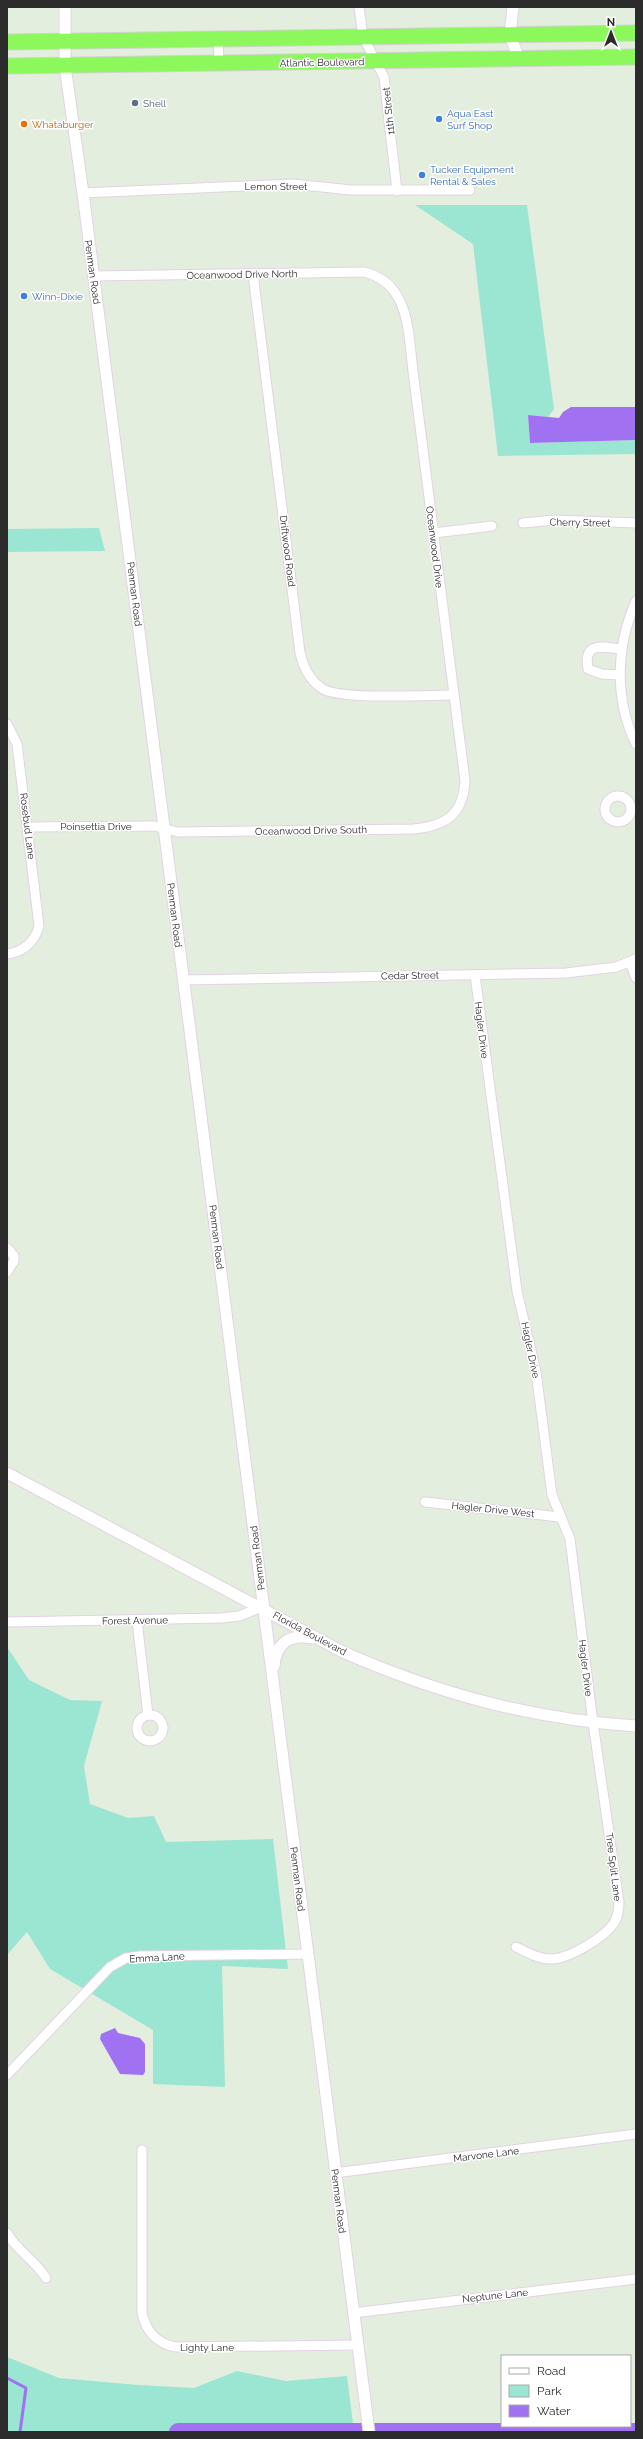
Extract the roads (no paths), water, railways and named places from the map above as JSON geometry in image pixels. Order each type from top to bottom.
[{"type":"highway","points":[[7,42],[636,33]]},
{"type":"highway","name":"Atlantic Boulevard","points":[[7,66],[636,57]]},
{"type":"street","name":"Penman Road","points":[[65,7],[65,66],[94,276],[183,980],[232,1350],[262,1607],[369,2432]]},
{"type":"street","name":"11th Street","points":[[358,7],[363,37],[376,61],[386,87],[397,191]]},
{"type":"street","points":[[513,7],[510,35],[519,59]]},
{"type":"street","points":[[218,39],[219,63]]},
{"type":"street","name":"Lemon Street","points":[[83,193],[292,184],[397,191],[470,190]]},
{"type":"street","name":"Oceanwood Drive North","points":[[94,276],[364,272],[374,274],[388,282]]},
{"type":"street","name":"Driftwood Road","points":[[253,274],[300,653],[307,673],[313,681],[332,693],[454,695]]},
{"type":"street","name":"Oceanwood Drive","points":[[388,282],[396,292],[405,309],[465,781],[461,803],[454,814]]},
{"type":"street","name":"Cherry Street","points":[[523,523],[554,520],[636,523]]},
{"type":"street","points":[[434,533],[492,526]]},
{"type":"street","points":[[636,601],[627,621],[621,648],[620,675],[624,710],[636,744]]},
{"type":"street","points":[[620,675],[594,672],[588,669],[587,661],[588,653],[592,648],[621,648]]},
{"type":"street","name":"Rosebud Lane","points":[[7,724],[17,744],[38,912],[38,931],[27,946],[19,952],[7,954]]},
{"type":"street","name":"Oceanwood Drive South","points":[[164,830],[178,832],[413,828],[430,827],[447,820],[454,814]]},
{"type":"street","name":"Poinsettia Drive","points":[[28,827],[154,826],[164,830]]},
{"type":"street","points":[[633,960],[636,978]]},
{"type":"street","name":"Cedar Street","points":[[183,980],[475,975],[590,971],[633,960]]},
{"type":"street","name":"Hagler Drive","points":[[475,975],[517,1291],[533,1355],[552,1494],[570,1539],[593,1723]]},
{"type":"street","points":[[7,1248],[14,1256],[14,1261],[7,1272]]},
{"type":"street","name":"Florida Boulevard","points":[[7,1473],[318,1638],[382,1669],[466,1698],[506,1708],[593,1723],[636,1726]]},
{"type":"street","name":"Hagler Drive West","points":[[425,1502],[560,1517]]},
{"type":"street","name":"Forest Avenue","points":[[7,1622],[137,1621],[227,1617],[262,1607]]},
{"type":"street","points":[[137,1621],[148,1715]]},
{"type":"street","points":[[272,1680],[275,1654],[283,1643],[294,1638],[318,1638]]},
{"type":"street","name":"Tree Split Lane","points":[[516,1947],[539,1958],[562,1958],[606,1932],[614,1923],[618,1912],[618,1887],[593,1723]]},
{"type":"street","name":"Emma Lane","points":[[7,2075],[110,1967],[126,1958],[140,1956],[308,1954]]},
{"type":"street","name":"Marvone Lane","points":[[335,2173],[636,2134]]},
{"type":"street","name":"Lighty Lane","points":[[142,2150],[142,2314],[148,2331],[160,2342],[176,2347],[357,2345]]},
{"type":"street","points":[[7,2233],[14,2245],[38,2265],[46,2278]]},
{"type":"street","name":"Neptune Lane","points":[[353,2313],[636,2279]]},
{"type":"water","points":[[571,407],[636,407],[636,440],[530,443],[528,415],[559,418],[563,412]]},
{"type":"water","points":[[115,2028],[118,2033],[140,2038],[145,2044],[145,2072],[143,2075],[120,2074],[100,2039],[101,2034]]},
{"type":"waterway","points":[[7,2378],[26,2388],[20,2432]]},
{"type":"waterway","points":[[178,2432],[636,2432]]},
{"type":"place","name":"Shell","points":[[135,103]]},
{"type":"place","name":"Aqua East Surf Shop","points":[[439,119]]},
{"type":"place","name":"Whataburger","points":[[24,124]]},
{"type":"place","name":"Tucker Equipment Rental & Sales","points":[[422,175]]},
{"type":"place","name":"Winn-Dixie","points":[[24,296]]}]
